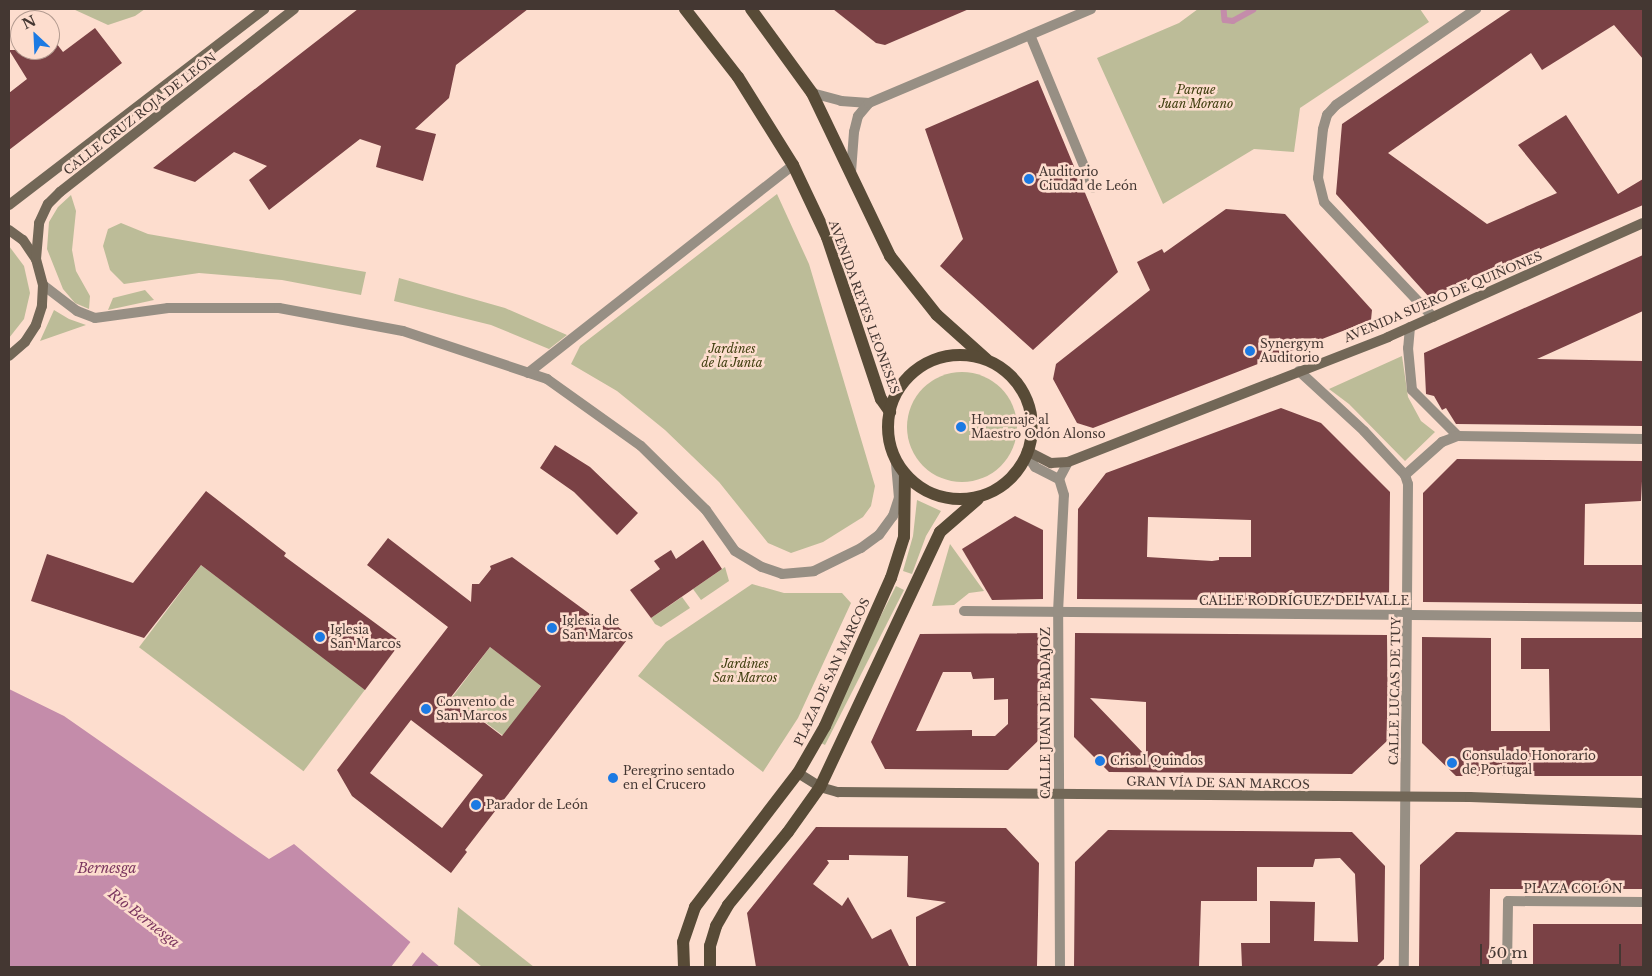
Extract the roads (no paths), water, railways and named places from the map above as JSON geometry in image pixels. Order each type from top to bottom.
[{"type":"main road","name":"AVENIDA REYES LEONESES","points":[[684,9],[738,77],[793,165],[827,237],[881,399],[890,412]]},
{"type":"main road","points":[[710,967],[711,935],[728,905],[788,832],[820,787],[940,532],[978,499],[1012,478],[1026,453],[1032,426],[1023,393],[1003,369],[988,360],[947,325],[902,274],[880,236],[852,172],[812,93],[751,9]]},
{"type":"main road","points":[[978,499],[938,496],[920,487],[905,474],[896,460],[888,428],[890,412],[897,391],[911,374],[930,362],[952,356],[988,360]]},
{"type":"main road","name":"PLAZA DE SAN MARCOS","points":[[684,967],[683,942],[698,901],[798,773],[824,726],[891,578],[904,537],[905,474]]},
{"type":"street","name":"CALLE CRUZ ROJA DE LEÓN","points":[[9,205],[264,9]]},
{"type":"street","name":"CALLE CRUZ ROJA DE LEÓN","points":[[36,259],[39,223],[48,204],[60,192],[294,9]]},
{"type":"street","points":[[852,172],[854,132],[858,116],[869,103],[1091,9]]},
{"type":"street","points":[[1433,317],[1324,202],[1318,178],[1323,129],[1327,114],[1336,105],[1476,9]]},
{"type":"street","points":[[1030,35],[1093,188]]},
{"type":"street","points":[[812,93],[841,101],[869,103]]},
{"type":"street","points":[[528,373],[793,165]]},
{"type":"street","name":"AVENIDA SUERO DE QUIÑONES","points":[[1026,453],[1051,463],[1068,462],[1410,327],[1643,223]]},
{"type":"street","points":[[9,230],[23,240],[36,259],[43,285],[42,306],[36,325],[25,342],[9,356]]},
{"type":"street","points":[[43,285],[77,311],[95,318],[168,308],[279,308],[402,331],[547,379],[641,446],[706,510],[735,551],[762,567],[782,574],[797,574],[822,568],[866,546],[879,535],[897,506],[896,460]]},
{"type":"street","points":[[1410,327],[1408,348],[1412,390],[1458,436]]},
{"type":"street","points":[[1299,371],[1364,431],[1405,475],[1442,442],[1458,436],[1643,438]]},
{"type":"street","points":[[1026,453],[1036,467],[1059,479],[1068,462]]},
{"type":"street","name":"CALLE LUCAS DE TUY","points":[[1404,967],[1408,615],[1408,484],[1405,475]]},
{"type":"street","name":"CALLE JUAN DE BADAJOZ","points":[[1059,479],[1064,495],[1058,612],[1060,967]]},
{"type":"street","name":"CALLE RODRÍGUEZ DEL VALLE","points":[[964,611],[1643,617]]},
{"type":"street","name":"GRAN VÍA DE SAN MARCOS","points":[[798,773],[820,787],[838,792],[1405,798],[1643,803]]},
{"type":"street","name":"PLAZA COLÓN","points":[[1507,967],[1508,901],[1643,902]]},
{"type":"water","name":"Bernesga","points":[[9,689],[64,716],[269,859],[294,844],[440,967],[9,967]]},
{"type":"waterway","points":[[1224,9],[1225,20],[1233,21],[1253,10]]},
{"type":"place","name":"Auditorio Ciudad de León","points":[[1029,179]]},
{"type":"place","name":"Synergym Auditorio","points":[[1250,351]]},
{"type":"place","name":"Homenaje al Maestro Odón Alonso","points":[[961,427]]},
{"type":"place","name":"Iglesia de San Marcos","points":[[552,628]]},
{"type":"place","name":"Iglesia San Marcos","points":[[320,637]]},
{"type":"place","name":"Convento de San Marcos","points":[[426,709]]},
{"type":"place","name":"Crisol Quindos","points":[[1100,761]]},
{"type":"place","name":"Consulado Honorario de Portugal","points":[[1452,763]]},
{"type":"place","name":"Peregrino sentado en el Crucero","points":[[613,778]]},
{"type":"place","name":"Parador de León","points":[[476,805]]},
{"type":"park label","name":"Parque Juan Morano","points":[[1196,97]]},
{"type":"park label","name":"Jardines de la Junta","points":[[732,356]]},
{"type":"park label","name":"Jardines San Marcos","points":[[745,671]]},
{"type":"water label","name":"Río Bernesga","points":[[144,918]]}]
